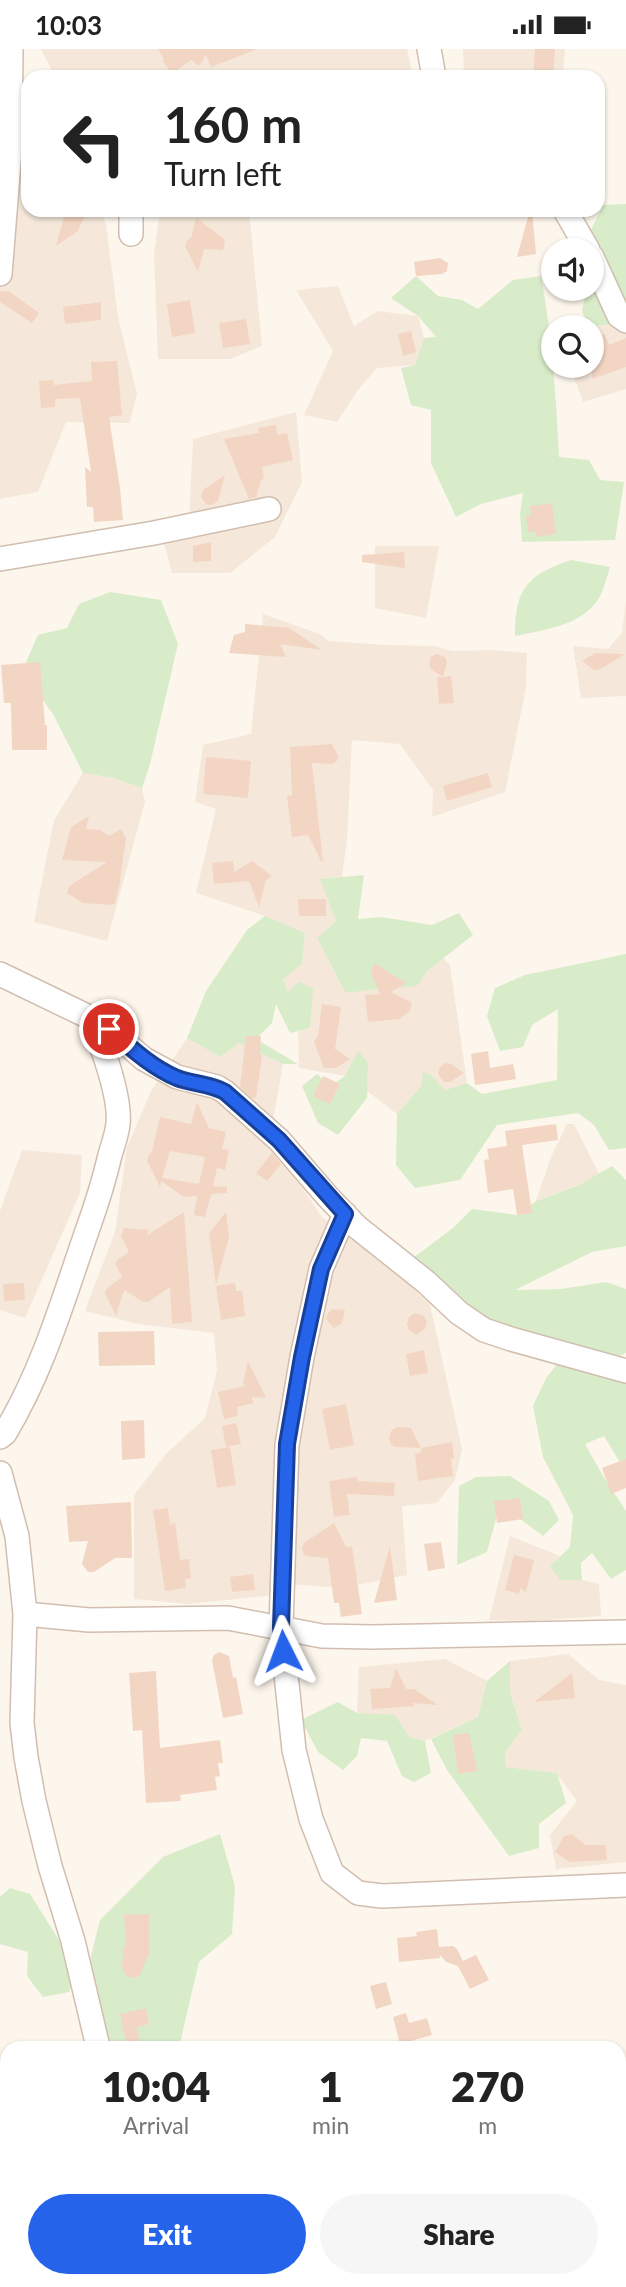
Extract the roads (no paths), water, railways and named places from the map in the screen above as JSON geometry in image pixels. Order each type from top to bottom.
[{"type":"street","points":[[0,274],[13,151],[11,49]]},
{"type":"street","points":[[429,49],[432,70]]},
{"type":"street","points":[[131,217],[131,234]]},
{"type":"street","points":[[569,217],[580,238]]},
{"type":"street","points":[[604,283],[619,316],[626,321]]},
{"type":"street","points":[[0,558],[154,533],[269,509]]},
{"type":"street","points":[[0,974],[89,1017],[109,1029],[157,1067],[177,1077],[217,1087],[225,1092],[279,1140],[357,1227],[426,1282],[448,1304],[484,1330],[626,1371]]},
{"type":"street","points":[[0,1437],[30,1390],[60,1315],[100,1197],[118,1125],[118,1111],[109,1072],[99,1036],[89,1017]]},
{"type":"street","points":[[345,1214],[321,1269],[287,1444],[281,1627],[294,1750],[311,1819],[332,1873],[358,1892],[382,1896],[626,1885]]},
{"type":"street","points":[[0,1473],[17,1536],[24,1614],[22,1723],[26,1757],[34,1801],[73,1941],[97,2041]]},
{"type":"street","points":[[24,1614],[89,1620],[228,1618],[322,1636],[626,1632]]}]
